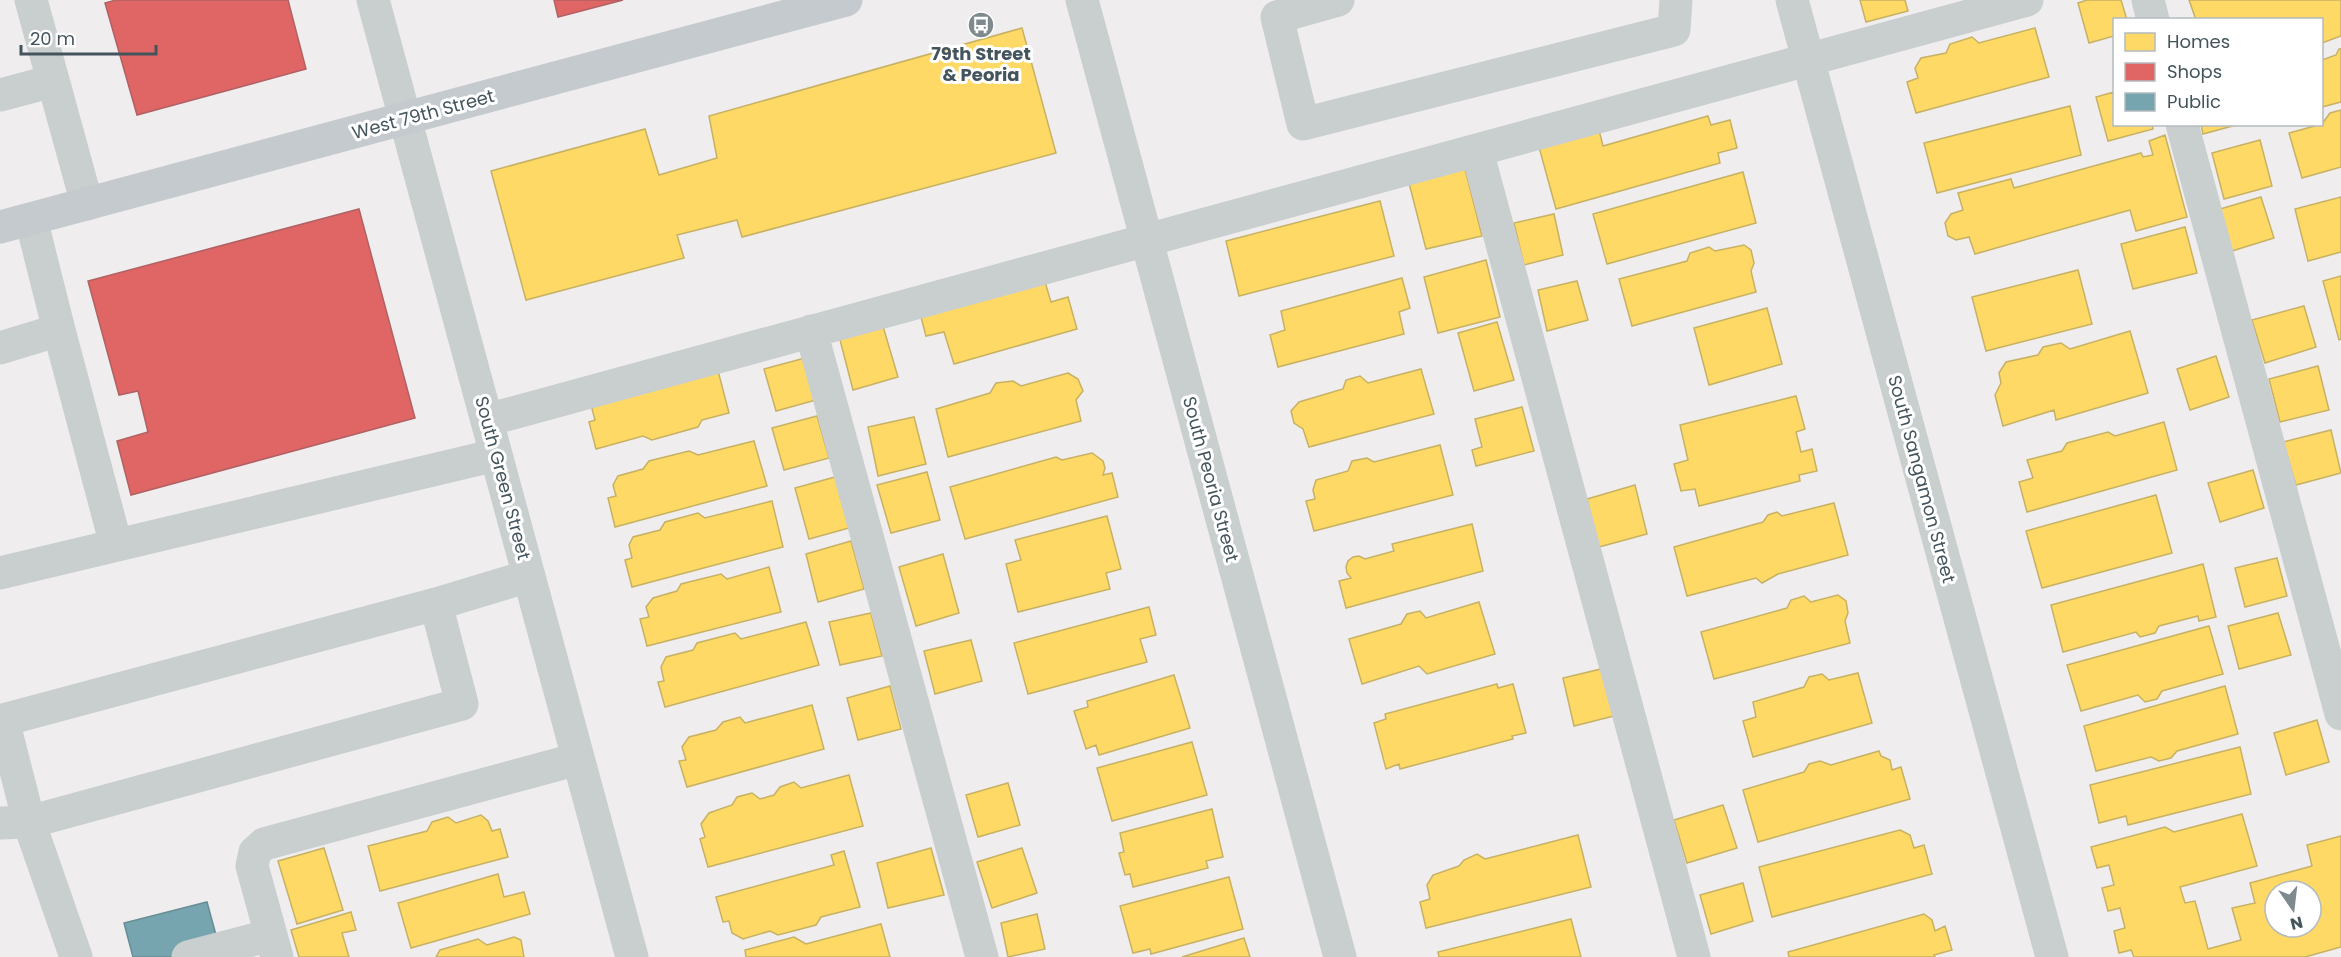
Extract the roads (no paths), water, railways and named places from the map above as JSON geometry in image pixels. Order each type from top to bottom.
[{"type":"main road","name":"West 79th Street","points":[[15,223],[406,119],[827,2]]},
{"type":"street","points":[[31,0],[87,204]]},
{"type":"street","name":"South Green Street","points":[[373,0],[632,957]]},
{"type":"street","name":"South Peoria Street","points":[[1082,0],[1340,957]]},
{"type":"street","points":[[1338,0],[1276,17],[1303,124],[1674,30],[1676,0]]},
{"type":"street","name":"South Sangamon Street","points":[[1792,0],[2052,957]]},
{"type":"street","points":[[487,420],[2027,0]]},
{"type":"street","points":[[2148,0],[2152,18]]},
{"type":"street","points":[[0,95],[53,81]]},
{"type":"street","points":[[2183,126],[2341,714]]},
{"type":"street","points":[[1477,151],[1694,957]]},
{"type":"street","points":[[15,223],[59,330],[116,545]]},
{"type":"street","points":[[0,348],[59,330]]},
{"type":"street","points":[[811,331],[982,957]]},
{"type":"street","points":[[0,573],[496,455]]},
{"type":"street","points":[[76,957],[14,822],[3,720],[436,604],[529,576]]},
{"type":"street","points":[[14,822],[462,704],[436,604]]},
{"type":"street","points":[[188,957],[274,946],[252,866],[255,852],[264,844],[578,759]]},
{"type":"place","name":"79th Street & Peoria","points":[[981,25]]}]
